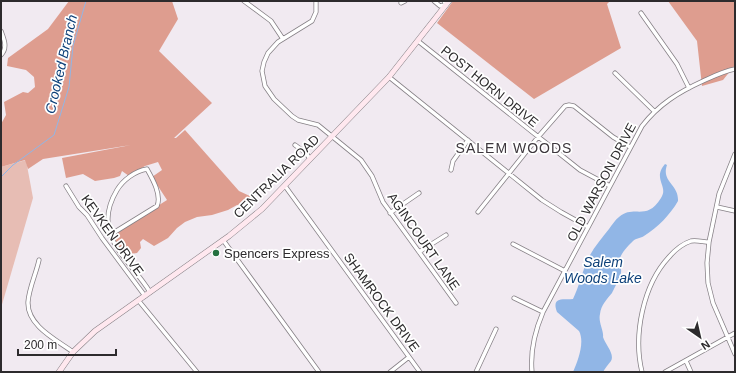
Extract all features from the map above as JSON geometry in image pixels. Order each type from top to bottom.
[{"type":"main road","name":"CENTRALIA ROAD","points":[[61,371],[73,352],[95,331],[252,218],[285,186],[389,77],[418,41],[446,2]]},
{"type":"street","points":[[244,1],[272,21],[283,39]]},
{"type":"street","name":"AGINCOURT LANE","points":[[316,1],[316,12],[312,21],[273,47],[264,62],[262,71],[265,86],[274,99],[292,116],[298,120],[318,125],[331,138],[356,155],[365,165],[372,176],[380,196],[390,212],[456,303]]},
{"type":"street","points":[[434,1],[440,6],[446,2]]},
{"type":"street","points":[[641,13],[677,64],[689,88]]},
{"type":"street","points":[[1,31],[6,46],[5,51],[1,55]]},
{"type":"street","name":"POST HORN DRIVE","points":[[418,41],[580,170],[610,186]]},
{"type":"street","name":"OLD WARSON DRIVE","points":[[532,372],[534,338],[543,312],[642,126],[654,111],[669,98],[720,73],[735,69]]},
{"type":"street","points":[[614,72],[654,111]]},
{"type":"street","points":[[389,77],[551,206],[588,227]]},
{"type":"street","points":[[478,212],[562,107],[567,105],[574,106],[613,137],[630,147]]},
{"type":"street","points":[[450,170],[453,160],[468,140]]},
{"type":"street","points":[[295,145],[306,153],[310,159]]},
{"type":"street","points":[[735,154],[722,186],[709,242],[707,263],[708,283],[713,303],[735,354]]},
{"type":"street","points":[[110,235],[157,206],[159,198],[147,169],[128,178],[116,191],[111,203],[108,218],[110,235],[117,248],[150,292]]},
{"type":"street","name":"KEVKEN DRIVE","points":[[66,186],[79,207],[87,215],[145,296]]},
{"type":"street","name":"SHAMROCK DRIVE","points":[[285,186],[420,372]]},
{"type":"street","points":[[390,212],[419,193]]},
{"type":"street","points":[[717,207],[735,211]]},
{"type":"street","points":[[419,252],[446,235]]},
{"type":"street","points":[[223,240],[319,372]]},
{"type":"street","points":[[642,372],[639,352],[640,324],[644,305],[652,283],[662,266],[680,247],[694,241],[709,242]]},
{"type":"street","points":[[513,244],[565,271]]},
{"type":"street","points":[[39,260],[29,299],[28,308],[31,317],[40,328],[73,352]]},
{"type":"street","points":[[514,298],[543,312]]},
{"type":"street","points":[[138,300],[197,372]]},
{"type":"street","points":[[476,372],[496,329]]},
{"type":"street","points":[[665,372],[735,333]]},
{"type":"street","points":[[390,372],[409,357]]},
{"type":"street","points":[[686,361],[691,372]]},
{"type":"shaded area","points":[[69,1],[172,1],[178,19],[159,51],[212,103],[174,138],[185,130],[239,191],[252,197],[244,205],[237,205],[228,210],[212,215],[197,217],[185,222],[168,238],[154,246],[143,239],[140,242],[141,248],[137,253],[124,255],[115,244],[112,235],[167,200],[152,177],[162,170],[158,162],[145,166],[129,176],[122,171],[120,176],[95,181],[83,174],[66,178],[62,158],[131,145],[43,159],[28,169],[25,160],[1,167],[1,124],[6,115],[4,102],[23,92],[28,93],[35,87],[34,77],[26,70],[7,66],[8,58],[48,29]]},
{"type":"shaded area","points":[[453,1],[610,1],[607,4],[621,48],[534,99],[437,23]]},
{"type":"shaded area","points":[[668,1],[735,1],[735,65],[723,80],[702,86],[697,41]]},
{"type":"shaded area","points":[[26,160],[33,198],[1,308],[1,167]]},
{"type":"water","name":"Salem Woods Lake","points":[[665,164],[667,165],[666,175],[678,195],[678,201],[659,225],[644,236],[634,240],[624,251],[620,258],[621,274],[612,293],[604,302],[601,311],[600,320],[603,337],[612,355],[611,361],[603,372],[573,372],[580,352],[581,335],[579,331],[557,312],[556,303],[562,299],[573,299],[590,255],[618,218],[625,213],[645,211],[656,205],[663,194],[660,174],[661,169]]},
{"type":"waterway","name":"Crooked Branch","points":[[1,177],[13,165],[54,135],[69,87],[73,46],[86,1]]},
{"type":"place","name":"Spencers Express","points":[[216,253]]},
{"type":"district","name":"SALEM WOODS","points":[[514,148]]}]
